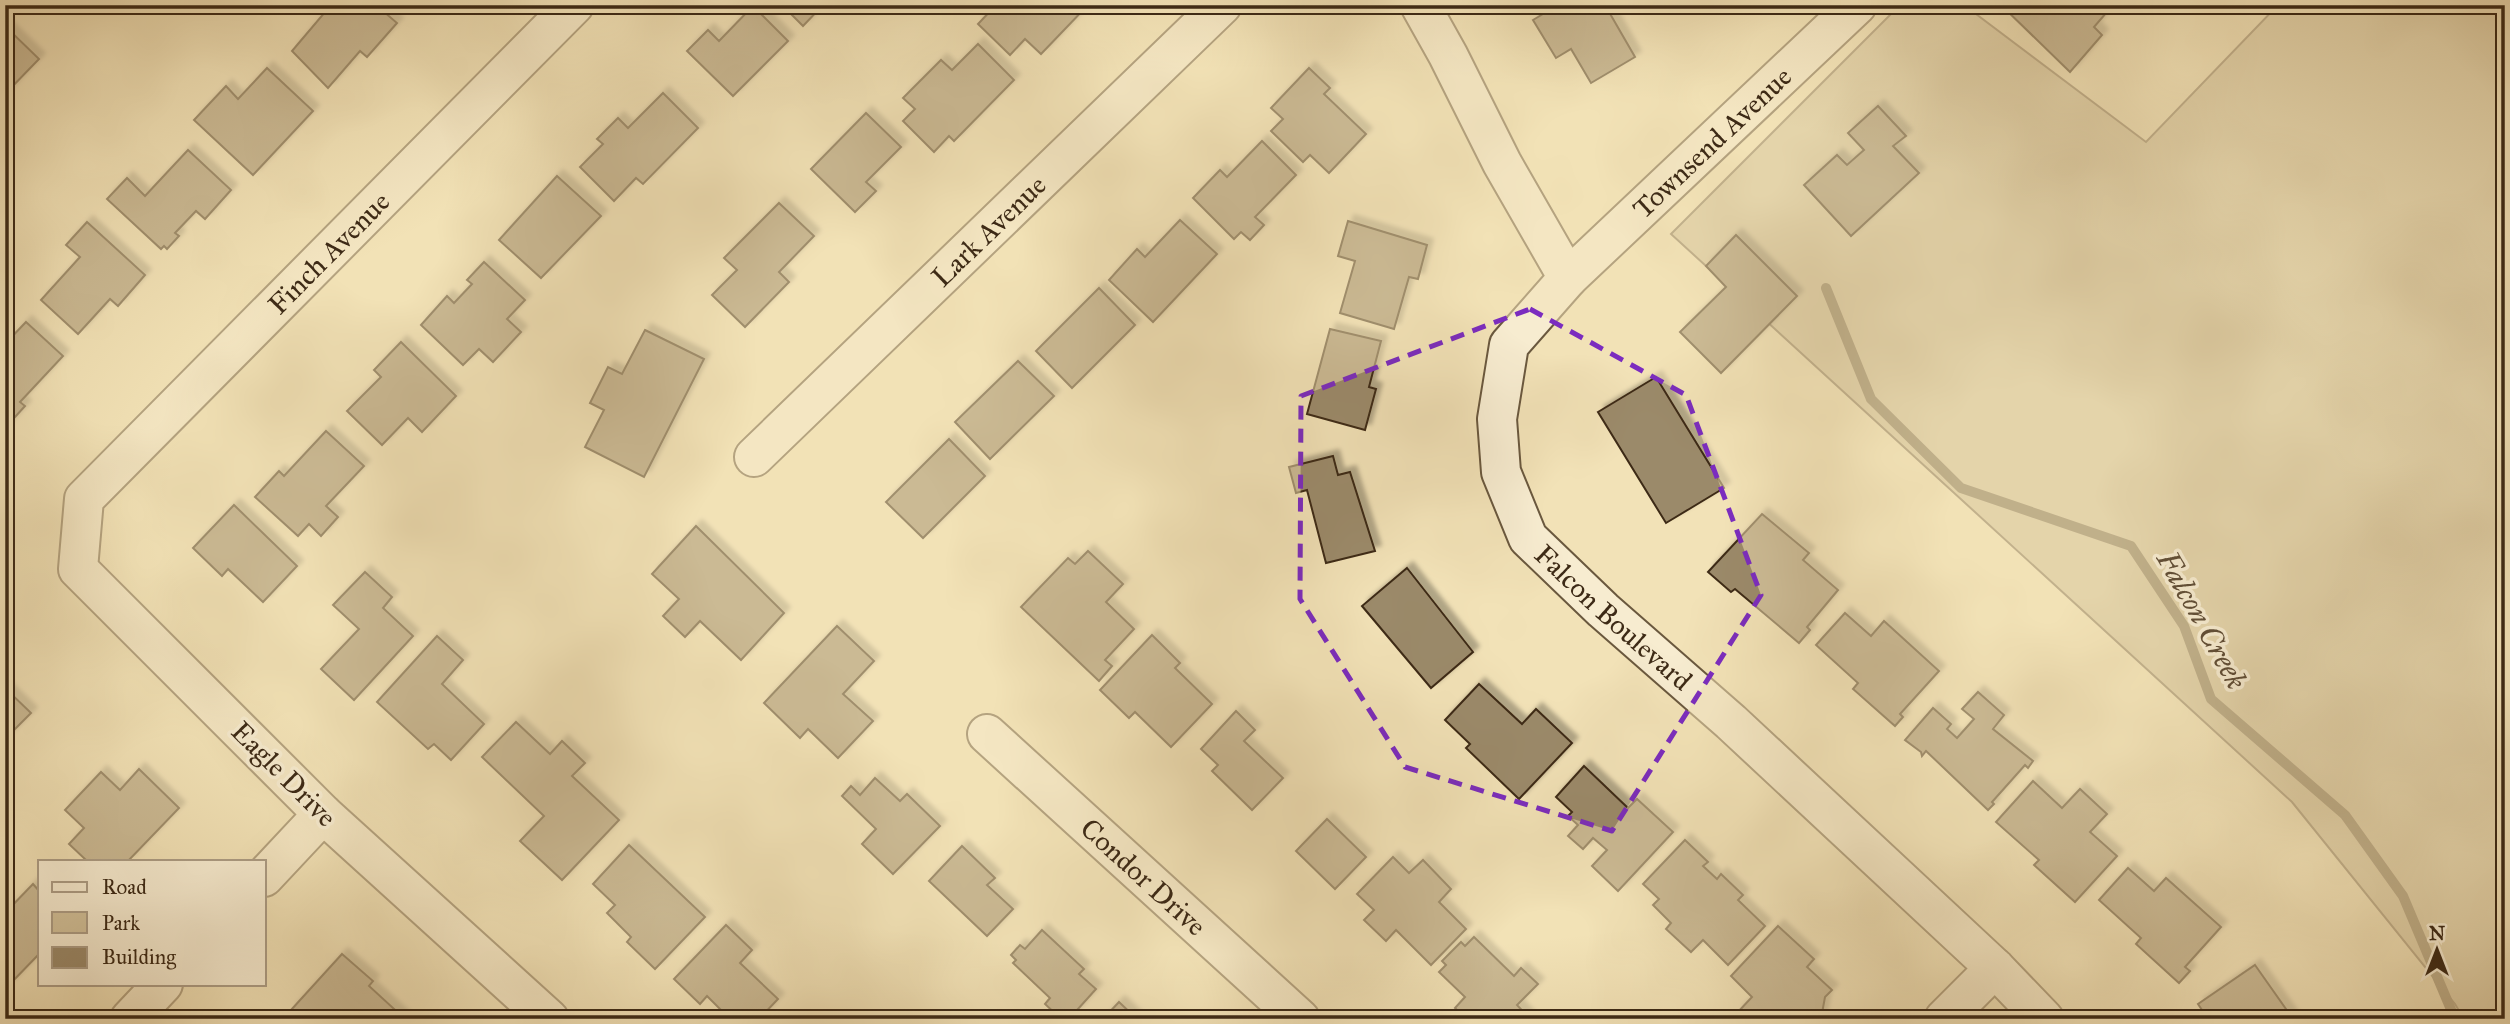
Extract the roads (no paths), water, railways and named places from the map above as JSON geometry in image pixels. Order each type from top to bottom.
[{"type":"street","name":"Finch Avenue","points":[[83,499],[574,5]]},
{"type":"street","name":"Lark Avenue","points":[[754,457],[1222,5]]},
{"type":"street","points":[[1420,5],[1502,163],[1568,278]]},
{"type":"street","name":"Townsend Avenue","points":[[1568,278],[1857,5]]},
{"type":"street","name":"Falcon Boulevard","points":[[1568,278],[1509,345],[1497,419],[1501,472],[1528,538],[1603,610],[1731,722],[1995,968],[2044,1019]]},
{"type":"street","name":"Eagle Drive","points":[[83,499],[78,569],[323,814],[549,1019]]},
{"type":"street","name":"Condor Drive","points":[[987,734],[1300,1019]]},
{"type":"street","points":[[266,875],[323,814]]},
{"type":"street","points":[[1944,1019],[1995,968]]},
{"type":"street","points":[[130,1019],[161,986]]},
{"type":"waterway","name":"Falcon Creek","points":[[1826,288],[1871,399],[1961,488],[2131,546],[2184,626],[2211,699],[2345,815],[2403,896],[2455,1019]]}]
